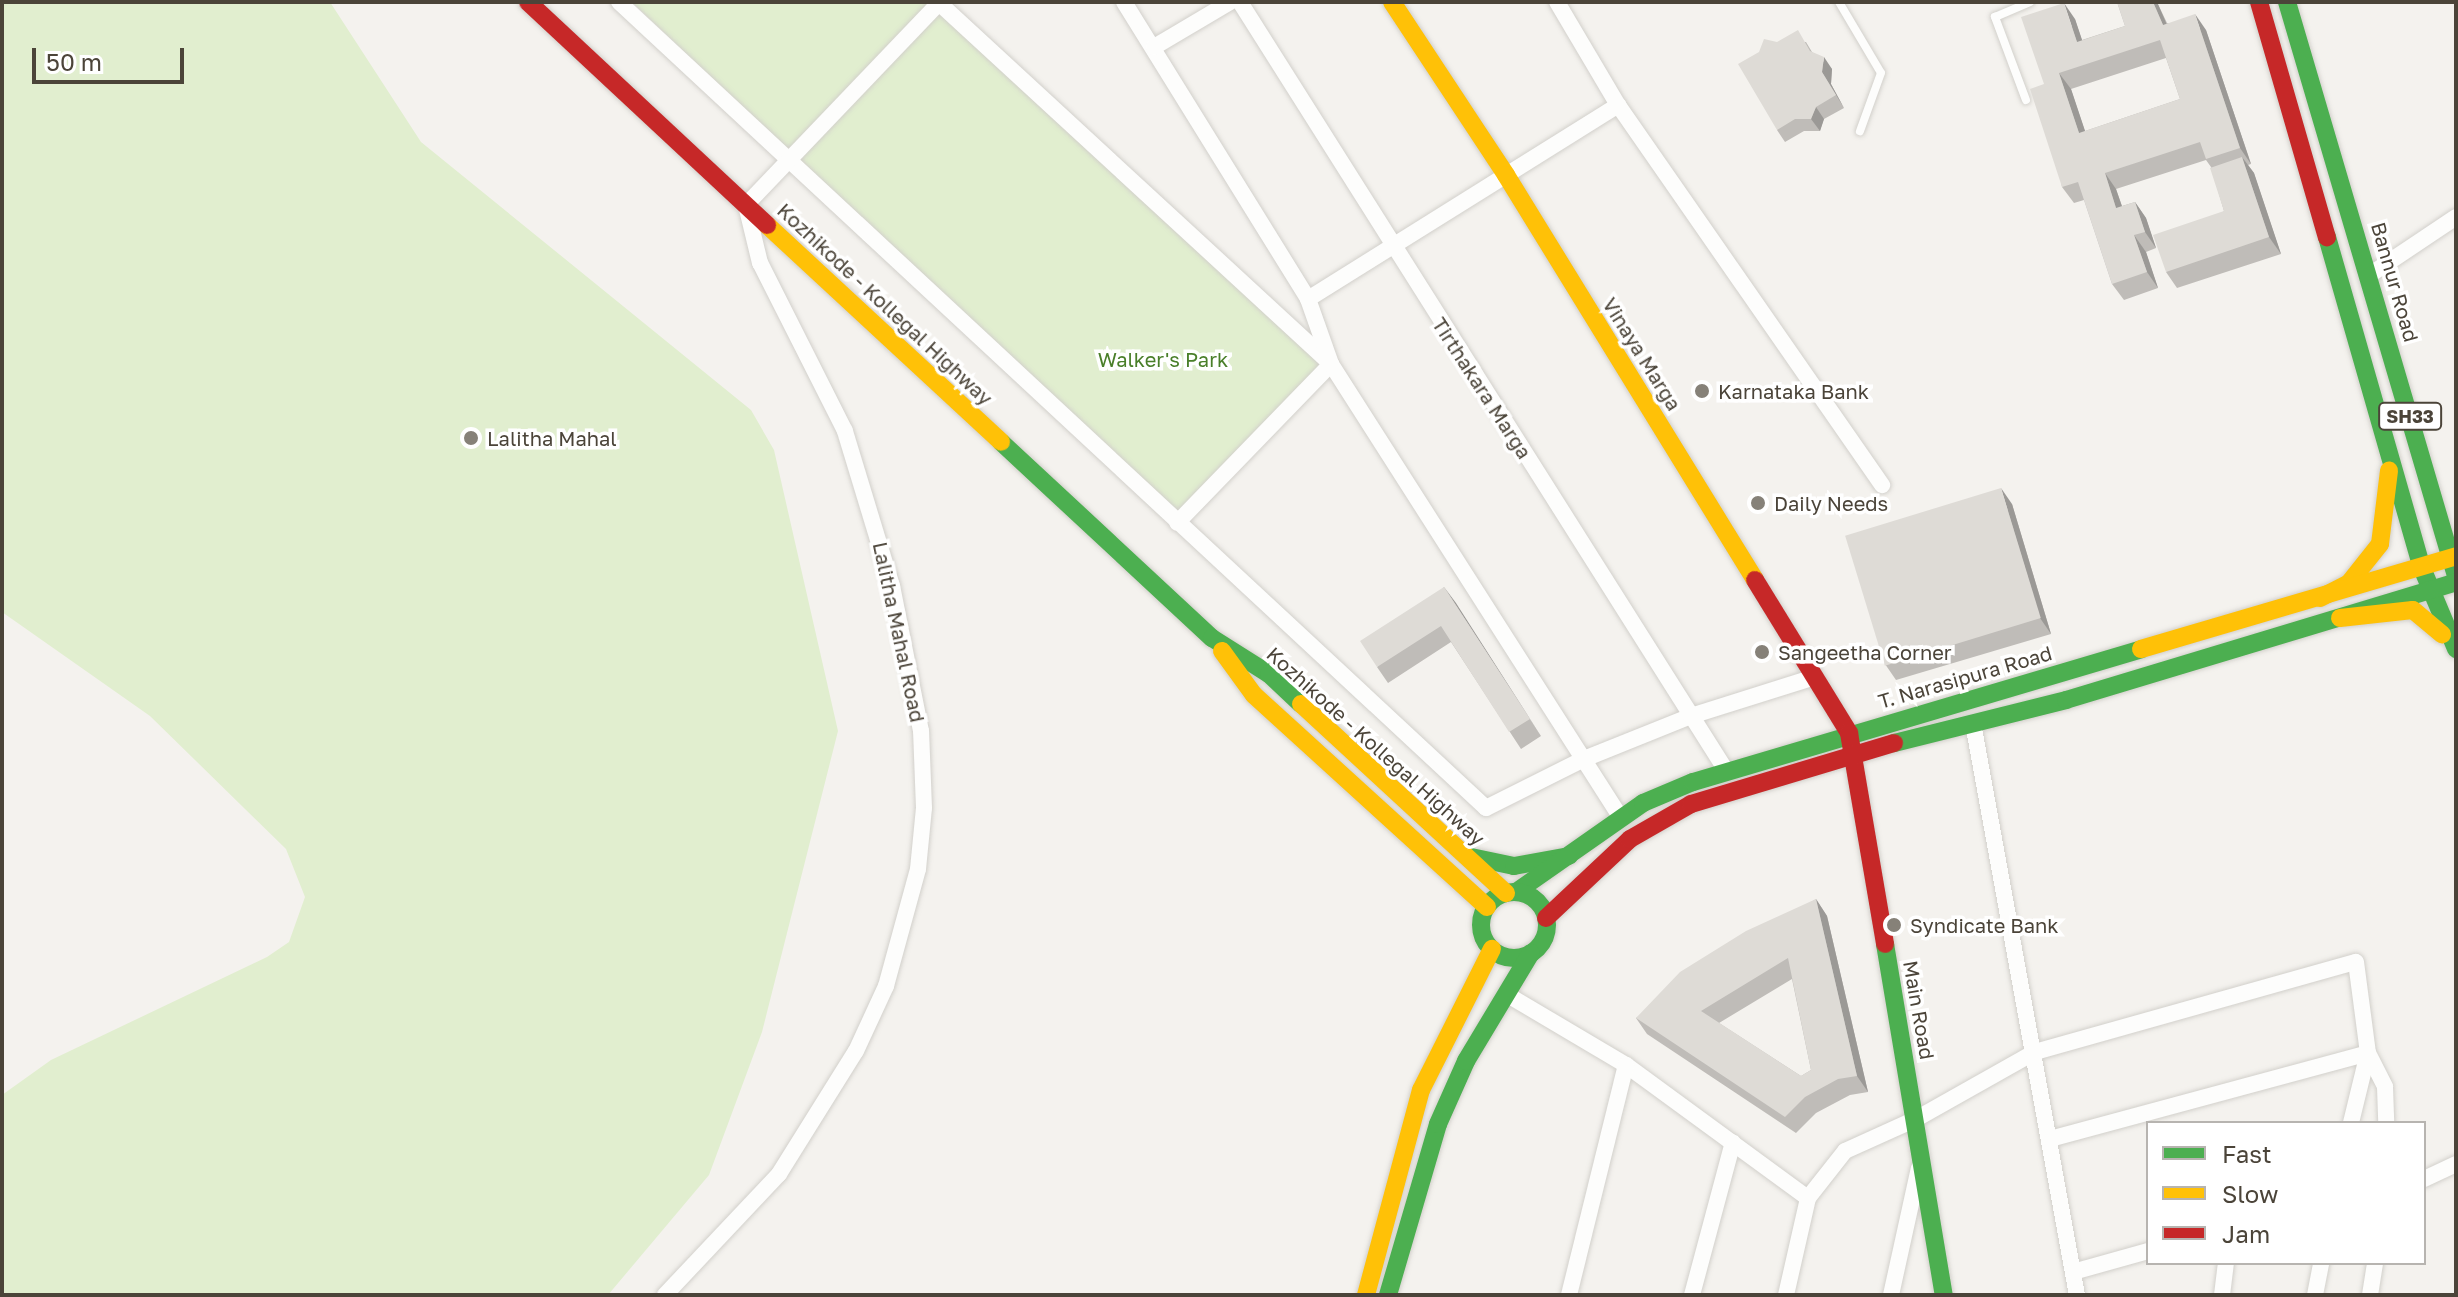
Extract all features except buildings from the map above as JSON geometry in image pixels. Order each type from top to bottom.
[{"type":"main road","name":"Kozhikode - Kollegal Highway","points":[[528,2],[1212,638],[1269,674],[1464,854],[1511,892]]},
{"type":"main road","name":"Vinaya Marga","points":[[1392,2],[1506,175],[1849,733]]},
{"type":"main road","points":[[2259,2],[2422,568],[2456,652]]},
{"type":"main road","name":"Bannur Road","points":[[2287,2],[2371,274],[2454,563]]},
{"type":"main road","points":[[2320,598],[2349,583],[2380,544],[2391,453]]},
{"type":"main road","points":[[2424,465],[2456,518]]},
{"type":"main road","name":"T. Narasipura Road","points":[[1511,892],[1569,856],[1621,818],[1671,791],[1849,733],[2422,568],[2454,563]]},
{"type":"main road","points":[[1546,918],[1587,876],[1658,819],[1852,753],[1973,723],[2456,582]]},
{"type":"main road","points":[[2340,618],[2413,610],[2431,620],[2456,652]]},
{"type":"main road","name":"Kozhikode - Kollegal Highway","points":[[1212,638],[1254,695],[1487,907]]},
{"type":"main road","name":"Main Road","points":[[1849,733],[1916,1119],[1919,1166],[1944,1295]]},
{"type":"main road","points":[[1464,854],[1485,863],[1514,866],[1569,856]]},
{"type":"main road","points":[[1427,855],[1464,905],[1471,925],[1465,1001]]},
{"type":"main road","points":[[1388,1295],[1438,1124],[1466,1061],[1531,953],[1544,938],[1546,918],[1535,900],[1511,892],[1487,907],[1482,929],[1492,949],[1511,957],[1531,953]]},
{"type":"main road","points":[[1366,1295],[1421,1090],[1492,949]]},
{"type":"street","points":[[619,2],[1486,808],[1584,759],[1691,716],[1815,677]]},
{"type":"street","points":[[746,205],[939,2],[1331,364]]},
{"type":"street","points":[[1124,2],[1308,299],[1331,364],[1621,818]]},
{"type":"street","points":[[1154,47],[1230,2]]},
{"type":"street","name":"Tirthakara Marga","points":[[1240,2],[1391,246],[1727,772]]},
{"type":"street","points":[[1557,2],[1618,105],[1882,485]]},
{"type":"street","points":[[1308,299],[1618,105]]},
{"type":"street","name":"Lalitha Mahal Road","points":[[665,1295],[779,1174],[856,1051],[886,986],[905,920],[918,869],[924,808],[921,731],[910,663],[866,489],[821,376],[760,263],[746,205]]},
{"type":"street","points":[[2371,274],[2456,217]]},
{"type":"street","points":[[1177,523],[1331,364]]},
{"type":"street","points":[[1973,723],[2077,1295]]},
{"type":"street","points":[[1786,1295],[1808,1198],[1845,1151],[1916,1119],[2035,1052],[2356,962],[2368,1053],[2385,1087],[2386,1121]]},
{"type":"street","points":[[1506,994],[1626,1065],[1808,1198]]},
{"type":"street","points":[[2351,1121],[2368,1053]]},
{"type":"street","points":[[2050,1139],[2368,1053]]},
{"type":"street","points":[[1569,1295],[1626,1065]]},
{"type":"street","points":[[1692,1295],[1733,1142]]},
{"type":"street","points":[[2426,1178],[2456,1164]]},
{"type":"street","points":[[1891,1295],[1919,1166]]},
{"type":"street","points":[[2073,1272],[2146,1252]]},
{"type":"street","points":[[2222,1295],[2226,1265]]},
{"type":"street","points":[[2315,1295],[2321,1265]]},
{"type":"street","points":[[2370,1295],[2375,1265]]},
{"type":"lane","points":[[1839,2],[1881,73],[1860,131]]},
{"type":"lane","points":[[2026,100],[1995,17],[2030,2]]},
{"type":"green space","points":[[2,2],[330,2],[421,142],[751,410],[774,450],[838,731],[762,1032],[709,1175],[608,1295],[2,1295],[2,1095],[51,1060],[267,957],[289,942],[305,897],[286,849],[150,716],[2,612]]},
{"type":"green space","name":"Walker's Park","points":[[632,2],[938,2],[1331,364],[1177,523]]},
{"type":"traffic: fast","points":[[2287,2],[2456,576]]},
{"type":"traffic: fast","points":[[2327,237],[2422,568],[2456,649]]},
{"type":"traffic: fast","points":[[1001,442],[1212,638],[1269,674],[1301,704]]},
{"type":"traffic: fast","points":[[1894,743],[2066,700],[2456,582]]},
{"type":"traffic: fast","points":[[1516,892],[1643,803],[1693,782],[2141,649]]},
{"type":"traffic: fast","points":[[1471,857],[1514,866],[1569,856]]},
{"type":"traffic: fast","points":[[1514,892],[1537,902],[1547,925],[1537,948],[1514,958],[1491,948],[1481,925],[1491,902],[1514,892]]},
{"type":"traffic: fast","points":[[1885,944],[1944,1295]]},
{"type":"traffic: fast","points":[[1388,1295],[1438,1124],[1466,1061],[1531,953]]},
{"type":"traffic: slow","points":[[1392,2],[1506,175],[1755,580]]},
{"type":"traffic: slow","points":[[767,225],[1001,442]]},
{"type":"traffic: slow","points":[[2320,598],[2349,583],[2380,544],[2389,471]]},
{"type":"traffic: slow","points":[[2141,649],[2456,556]]},
{"type":"traffic: slow","points":[[2340,618],[2413,610],[2442,634]]},
{"type":"traffic: slow","points":[[1222,651],[1254,695],[1487,907]]},
{"type":"traffic: slow","points":[[1301,704],[1506,893]]},
{"type":"traffic: slow","points":[[1366,1295],[1421,1090],[1492,949]]},
{"type":"traffic: jam","points":[[528,2],[767,225]]},
{"type":"traffic: jam","points":[[2259,2],[2327,237]]},
{"type":"traffic: jam","points":[[1755,580],[1849,733],[1885,944]]},
{"type":"traffic: jam","points":[[1546,918],[1630,839],[1691,804],[1894,743]]},
{"type":"place","name":"Karnataka Bank","points":[[1702,391]]},
{"type":"place","name":"Lalitha Mahal","points":[[471,438]]},
{"type":"place","name":"Daily Needs","points":[[1758,503]]},
{"type":"place","name":"Sangeetha Corner","points":[[1762,652]]},
{"type":"place","name":"Syndicate Bank","points":[[1894,925]]}]
